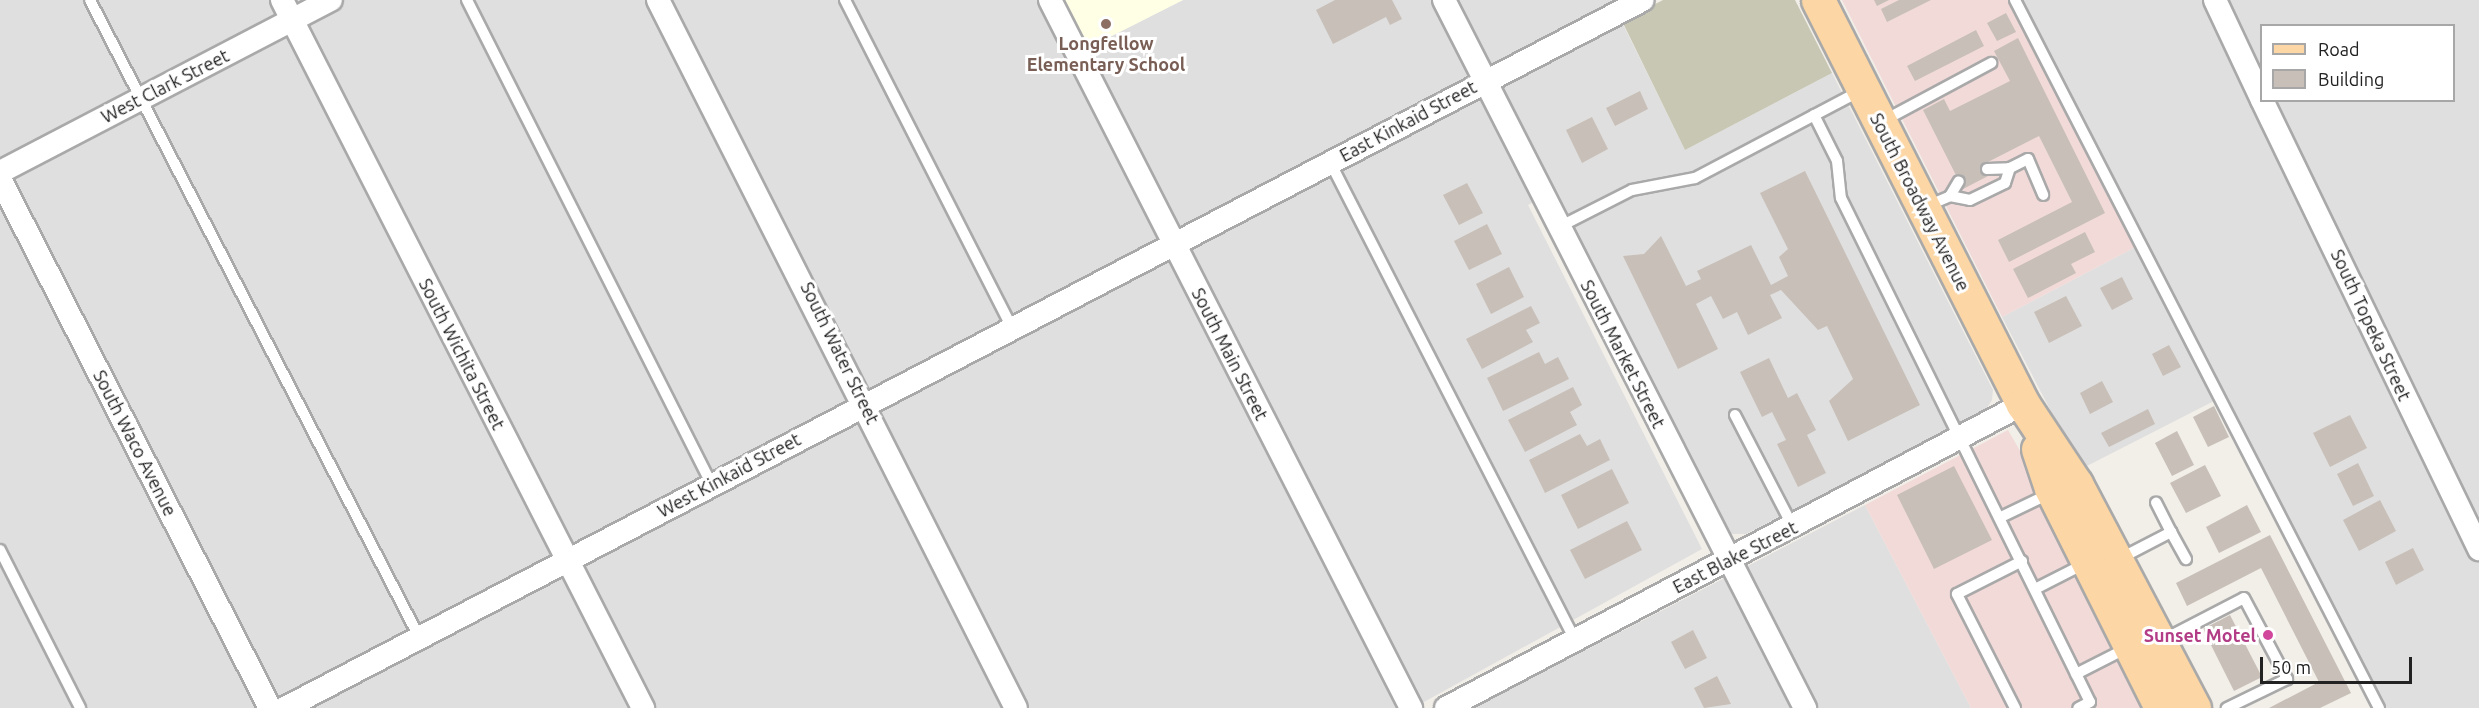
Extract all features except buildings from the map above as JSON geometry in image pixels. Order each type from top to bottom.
[{"type":"main road","name":"South Broadway Avenue","points":[[1818,0],[1880,123],[1937,202],[2023,404],[2053,492],[2102,561],[2145,644],[2194,708]]},
{"type":"main road","name":"South Broadway Avenue","points":[[2023,404],[2076,484],[2102,561]]},
{"type":"main road","name":"South Broadway Avenue","points":[[2145,644],[2161,708]]},
{"type":"street","name":"South Wichita Street","points":[[282,0],[643,708]]},
{"type":"street","name":"West Clark Street","points":[[0,172],[331,0]]},
{"type":"street","name":"South Water Street","points":[[658,0],[865,404],[1016,708]]},
{"type":"street","name":"South Main Street","points":[[1050,0],[1410,708]]},
{"type":"street","name":"South Market Street","points":[[1444,0],[1805,708]]},
{"type":"street","name":"South Topeka Street","points":[[2215,0],[2260,96]]},
{"type":"street","name":"East Kinkaid Street","points":[[1174,243],[1632,3]]},
{"type":"street","name":"South Topeka Street","points":[[2263,102],[2479,549]]},
{"type":"street","name":"South Waco Avenue","points":[[0,178],[270,708]]},
{"type":"street","name":"West Kinkaid Street","points":[[285,708],[1174,243]]},
{"type":"street","name":"East Blake Street","points":[[1446,708],[1793,528],[2023,404]]},
{"type":"lane","points":[[90,0],[419,638]]},
{"type":"lane","points":[[467,0],[712,485]]},
{"type":"lane","points":[[845,0],[1012,328]]},
{"type":"lane","points":[[2015,0],[2379,708]]},
{"type":"lane","points":[[1880,123],[1991,63]]},
{"type":"lane","points":[[1559,227],[1632,190],[1695,178],[1863,90]]},
{"type":"lane","points":[[1814,115],[1837,161],[1841,198],[1962,436],[2090,702],[2078,708]]},
{"type":"lane","points":[[1987,169],[2010,168],[2028,159],[2043,195]]},
{"type":"lane","points":[[1330,162],[1575,640]]},
{"type":"lane","points":[[1937,202],[1970,200],[2005,183],[2010,168]]},
{"type":"lane","points":[[1937,202],[1959,181]]},
{"type":"lane","points":[[1735,415],[1793,528]]},
{"type":"lane","points":[[2001,517],[2053,492]]},
{"type":"lane","points":[[2156,503],[2186,559]]},
{"type":"lane","points":[[2035,589],[2171,532]]},
{"type":"lane","points":[[0,550],[81,708]]},
{"type":"lane","points":[[2015,708],[1957,594],[2022,561]]},
{"type":"lane","points":[[2076,674],[2244,598],[2287,679],[2227,708]]},
{"type":"shaded area","points":[[0,0],[1064,0],[1088,48],[1183,0],[1611,0],[1685,150],[1832,73],[1993,390],[1992,400],[1985,411],[1746,534],[1726,534],[1550,193],[1528,205],[1702,549],[1413,708],[0,708]]},
{"type":"shaded area","name":"Longfellow Elementary School","points":[[1064,0],[1183,0],[1088,48]]},
{"type":"shaded area","points":[[1663,0],[1795,0],[1832,73],[1685,150],[1622,21]]},
{"type":"shaded area","points":[[1842,0],[2023,0],[2145,242],[2002,317]]},
{"type":"shaded area","points":[[2023,0],[2479,0],[2479,708],[2378,708],[2216,400],[2081,469],[2002,317],[2145,242]]},
{"type":"shaded area","points":[[2008,430],[2041,487],[2145,708],[1971,708],[1865,505]]},
{"type":"shaded area","points":[[1865,505],[1971,708],[1474,708]]},
{"type":"place","name":"Longfellow Elementary School","points":[[1106,24]]},
{"type":"place","name":"Sunset Motel","points":[[2268,635]]}]
